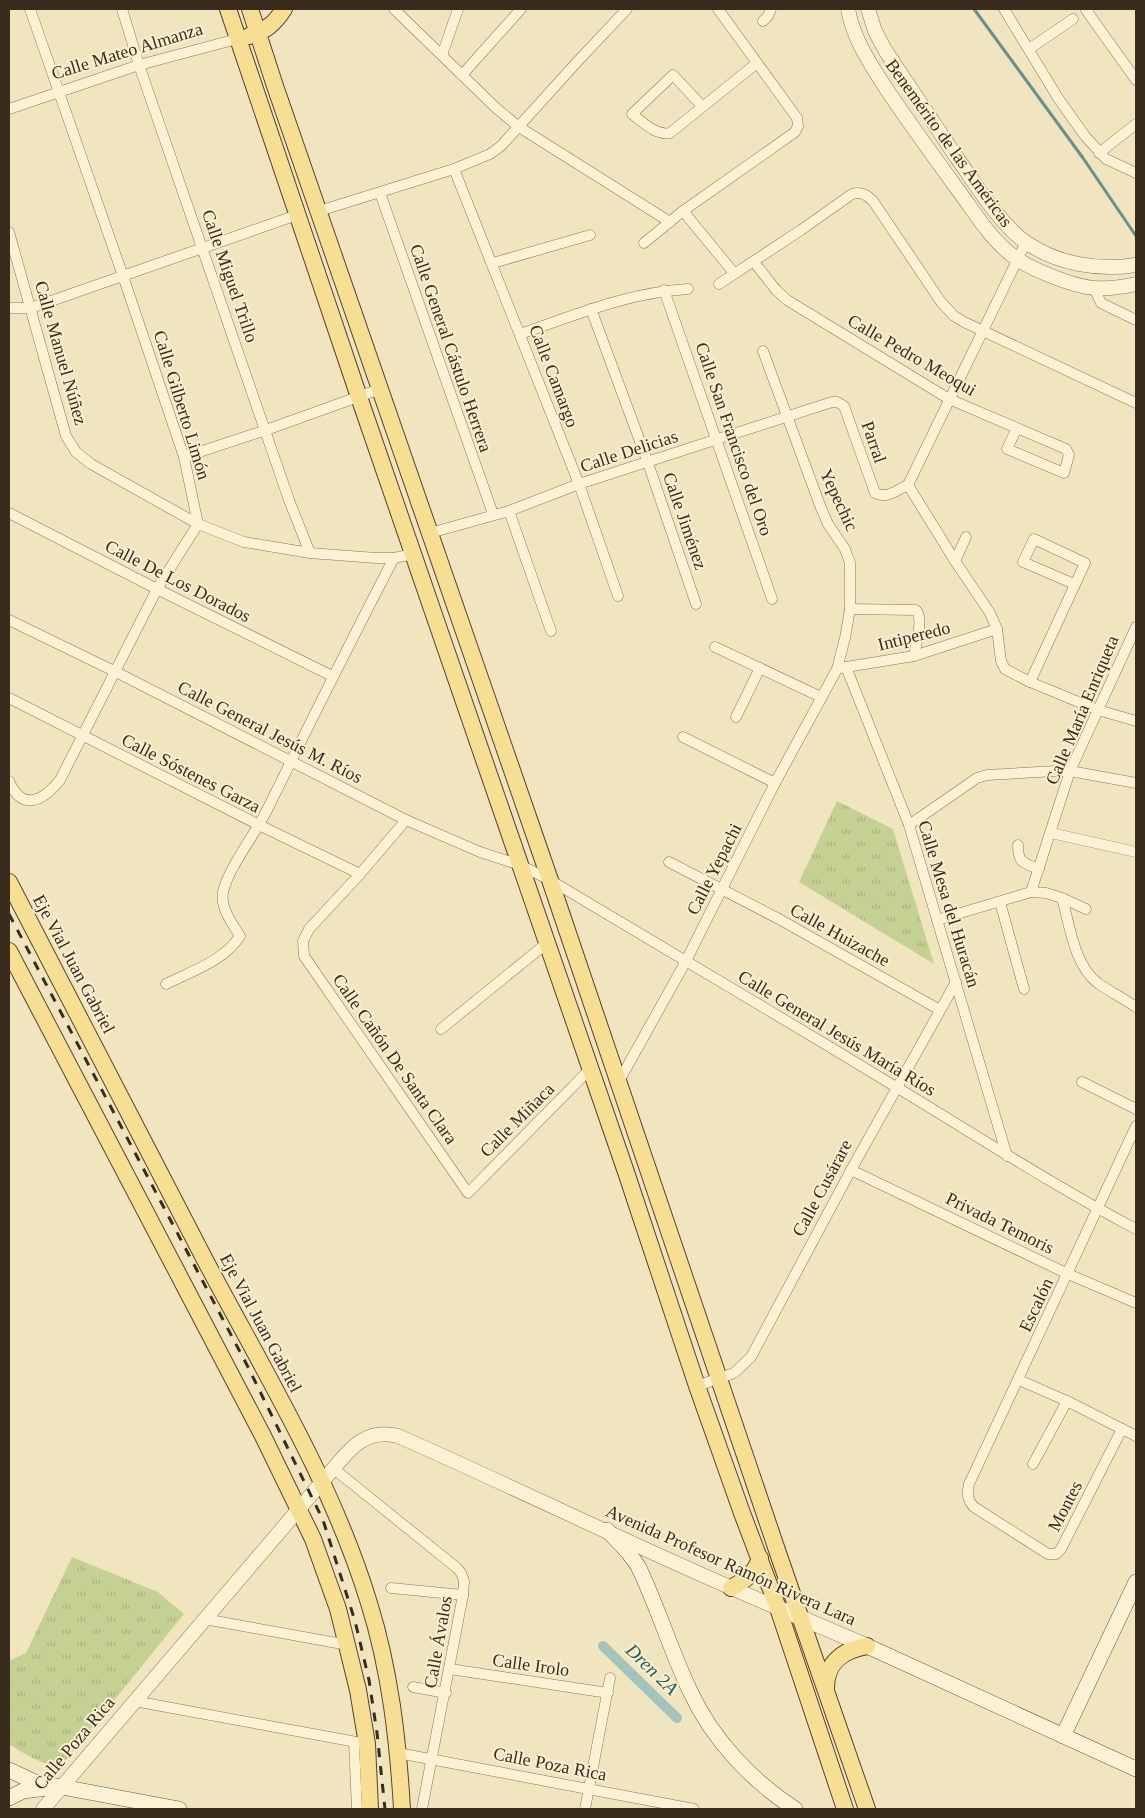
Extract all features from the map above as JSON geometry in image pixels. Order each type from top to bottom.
[{"type":"main road","points":[[228,9],[589,1070],[626,1172],[697,1386],[778,1608],[845,1809]]},
{"type":"main road","points":[[250,9],[274,86],[319,210],[478,676],[550,880],[867,1809]]},
{"type":"main road","name":"Calle Mateo Almanza","points":[[237,39],[267,29],[277,20],[284,9]]},
{"type":"main road","name":"Eje Vial Juan Gabriel","points":[[9,882],[322,1482],[344,1532],[369,1602],[379,1637],[398,1753],[402,1809]]},
{"type":"main road","points":[[9,951],[300,1509],[327,1577],[348,1645],[358,1690],[360,1743],[370,1809]]},
{"type":"main road","points":[[607,1530],[628,1552],[638,1566],[691,1694],[711,1728],[730,1753],[782,1800],[795,1809]]},
{"type":"main road","points":[[731,1588],[747,1579],[753,1573],[757,1568],[760,1558]]},
{"type":"main road","points":[[1068,1738],[1136,1582]]},
{"type":"main road","points":[[1068,1738],[1136,1598]]},
{"type":"main road","name":"Avenida Profesor Ramón Rivera Lara","points":[[778,1608],[867,1646],[1136,1768]]},
{"type":"main road","points":[[826,1693],[826,1680],[829,1669],[836,1659],[845,1652],[867,1646]]},
{"type":"main road","points":[[9,1770],[35,1782],[157,1807],[179,1809]]},
{"type":"main road","points":[[9,1798],[34,1788],[63,1788]]},
{"type":"street","name":"Calle Gilberto Limón","points":[[30,9],[184,457],[198,524]]},
{"type":"street","name":"Calle Miguel Trillo","points":[[122,9],[139,65],[310,552]]},
{"type":"street","points":[[394,9],[518,127],[670,222]]},
{"type":"street","points":[[442,55],[458,9]]},
{"type":"street","points":[[462,75],[522,9]]},
{"type":"street","points":[[319,210],[454,169],[490,154],[501,146],[627,9]]},
{"type":"street","points":[[644,242],[795,132],[798,126],[797,118],[718,9]]},
{"type":"street","points":[[762,21],[768,16],[771,9]]},
{"type":"street","name":"Benemérito de las Américas","points":[[848,9],[855,35],[868,60],[903,114],[980,222],[1002,247],[1018,260],[1047,274],[1094,288],[1136,284]]},
{"type":"street","name":"Benemérito de las Américas","points":[[868,9],[884,50],[980,192],[1004,222],[1026,242],[1064,260],[1088,266],[1118,268],[1136,265]]},
{"type":"street","points":[[1004,9],[1058,98],[1099,154],[1115,164],[1136,173]]},
{"type":"street","points":[[1087,10],[1134,74]]},
{"type":"street","points":[[1029,49],[1072,19]]},
{"type":"street","name":"Calle Mateo Almanza","points":[[9,110],[139,65],[237,39]]},
{"type":"street","points":[[868,60],[884,50]]},
{"type":"street","points":[[702,106],[673,75],[632,114],[658,132],[667,134],[757,63]]},
{"type":"street","points":[[1099,154],[1136,124]]},
{"type":"street","name":"Calle Camargo","points":[[454,169],[578,484],[618,596]]},
{"type":"street","name":"Calle General Cástulo Herrera","points":[[380,193],[492,514]]},
{"type":"street","points":[[719,284],[852,194],[861,193],[868,195],[873,201],[940,302],[954,316],[981,331],[1136,403]]},
{"type":"street","points":[[683,212],[734,274]]},
{"type":"street","points":[[9,310],[31,308],[297,215]]},
{"type":"street","name":"Calle Manuel Núñez","points":[[9,232],[66,436],[76,452],[91,464],[198,524],[244,542],[310,552],[394,558],[413,554]]},
{"type":"street","points":[[492,263],[590,234]]},
{"type":"street","points":[[1026,242],[981,331],[908,485],[955,562],[990,613],[997,629],[1002,665],[1007,671],[1098,710],[1136,720]]},
{"type":"street","name":"Calle Pedro Meoqui","points":[[754,262],[776,290],[787,300],[949,399],[1017,428],[1066,449],[1069,453],[1064,472],[1007,449],[1017,428]]},
{"type":"street","points":[[1094,288],[1101,304],[1136,320]]},
{"type":"street","points":[[520,334],[591,309],[664,290],[688,289]]},
{"type":"street","name":"Calle San Francisco del Oro","points":[[664,290],[772,599]]},
{"type":"street","name":"Calle Jiménez","points":[[591,309],[648,463],[696,604]]},
{"type":"street","name":"Yepechic","points":[[764,351],[821,508],[828,524],[845,549],[850,563],[850,608],[842,668]]},
{"type":"street","points":[[184,457],[380,390]]},
{"type":"street","name":"Calle Delicias","points":[[430,533],[509,510],[578,484],[648,463],[787,415],[838,402]]},
{"type":"street","name":"Parral","points":[[838,402],[844,406],[873,489],[878,495],[888,495],[908,485]]},
{"type":"street","points":[[509,510],[551,631]]},
{"type":"street","name":"Calle De Los Dorados","points":[[9,514],[156,590],[332,676]]},
{"type":"street","points":[[9,781],[12,790],[25,801],[33,801],[52,790],[60,780],[156,590],[198,524]]},
{"type":"street","points":[[955,562],[966,537]]},
{"type":"street","points":[[1030,682],[1085,563],[1034,539],[1023,562],[1074,584]]},
{"type":"street","points":[[166,984],[224,955],[234,946],[240,936],[222,903],[228,878],[259,826],[332,676],[394,558]]},
{"type":"street","points":[[850,608],[916,610],[919,613],[920,619],[914,656]]},
{"type":"street","name":"Calle General Jesús M. Ríos","points":[[9,620],[114,670],[406,820],[480,852],[520,866]]},
{"type":"street","name":"Calle María Enriqueta","points":[[1031,892],[1070,771],[1136,627]]},
{"type":"street","name":"Intiperedo","points":[[842,668],[914,656],[997,629]]},
{"type":"street","points":[[715,647],[822,697]]},
{"type":"street","points":[[736,717],[760,668]]},
{"type":"street","name":"Calle Yepachi","points":[[618,1083],[686,961],[775,783],[822,697],[842,668]]},
{"type":"street","name":"Calle Mesa del Huracán","points":[[842,668],[909,825],[1007,1156]]},
{"type":"street","name":"Calle Sóstenes Garza","points":[[9,698],[259,826],[360,874]]},
{"type":"street","points":[[682,737],[775,783]]},
{"type":"street","points":[[909,825],[977,778],[987,775],[1070,771],[1136,782]]},
{"type":"street","points":[[360,874],[406,820]]},
{"type":"street","points":[[1051,834],[1136,852]]},
{"type":"street","points":[[1018,845],[1020,860],[1039,869]]},
{"type":"street","name":"Calle Huizache","points":[[669,862],[825,945],[940,1010]]},
{"type":"street","name":"Calle General Jesús María Ríos","points":[[520,866],[550,880],[896,1087],[1007,1156],[1136,1229]]},
{"type":"street","name":"Calle Cañón De Santa Clara","points":[[360,874],[309,929],[303,941],[304,956],[468,1193]]},
{"type":"street","points":[[937,920],[1031,892],[1046,893],[1086,909]]},
{"type":"street","points":[[1062,898],[1077,951],[1088,974],[1098,984],[1136,1006]]},
{"type":"street","points":[[1000,902],[1024,989]]},
{"type":"street","points":[[441,1029],[547,943]]},
{"type":"street","name":"Calle Cusárare","points":[[697,1386],[734,1373],[751,1357],[850,1170],[956,982]]},
{"type":"street","name":"Calle Miñaca","points":[[468,1193],[589,1070]]},
{"type":"street","points":[[1082,1082],[1136,1109]]},
{"type":"street","name":"Escalón","points":[[968,1497],[970,1484],[1136,1126]]},
{"type":"street","name":"Privada Temoris","points":[[850,1170],[1068,1274],[1136,1303]]},
{"type":"street","points":[[1019,1380],[1067,1401],[1136,1436]]},
{"type":"street","points":[[1033,1464],[1067,1401]]},
{"type":"street","name":"Montes","points":[[968,1497],[971,1504],[1048,1554],[1056,1554],[1061,1549],[1122,1429]]},
{"type":"street","name":"Avenida Profesor Ramón Rivera Lara","points":[[322,1482],[358,1442],[376,1433],[390,1434],[492,1477],[778,1608]]},
{"type":"street","name":"Calle Ávalos","points":[[334,1469],[457,1568],[464,1581],[446,1693],[422,1809]]},
{"type":"street","name":"Calle Poza Rica","points":[[43,1809],[63,1788],[134,1701],[322,1482]]},
{"type":"street","points":[[391,1588],[463,1595]]},
{"type":"street","points":[[204,1619],[348,1645]]},
{"type":"street","name":"Calle Irolo","points":[[450,1670],[608,1693]]},
{"type":"street","points":[[585,1809],[610,1678]]},
{"type":"street","points":[[413,1687],[446,1693]]},
{"type":"street","name":"Calle Poza Rica","points":[[134,1701],[360,1743]]},
{"type":"street","points":[[357,1809],[360,1743]]},
{"type":"street","name":"Calle Poza Rica","points":[[398,1753],[694,1809]]},
{"type":"green space","points":[[837,801],[893,829],[934,964],[799,882]]},
{"type":"green space","points":[[72,1557],[158,1592],[184,1614],[65,1761],[59,1765],[53,1765],[33,1758],[9,1744],[9,1661],[26,1653]]},
{"type":"waterway","points":[[974,9],[1083,158],[1136,236]]},
{"type":"waterway","name":"Dren 2A","points":[[603,1646],[677,1718]]},
{"type":"railway","points":[[9,914],[248,1367],[323,1520],[355,1621],[369,1680],[385,1809]]}]
